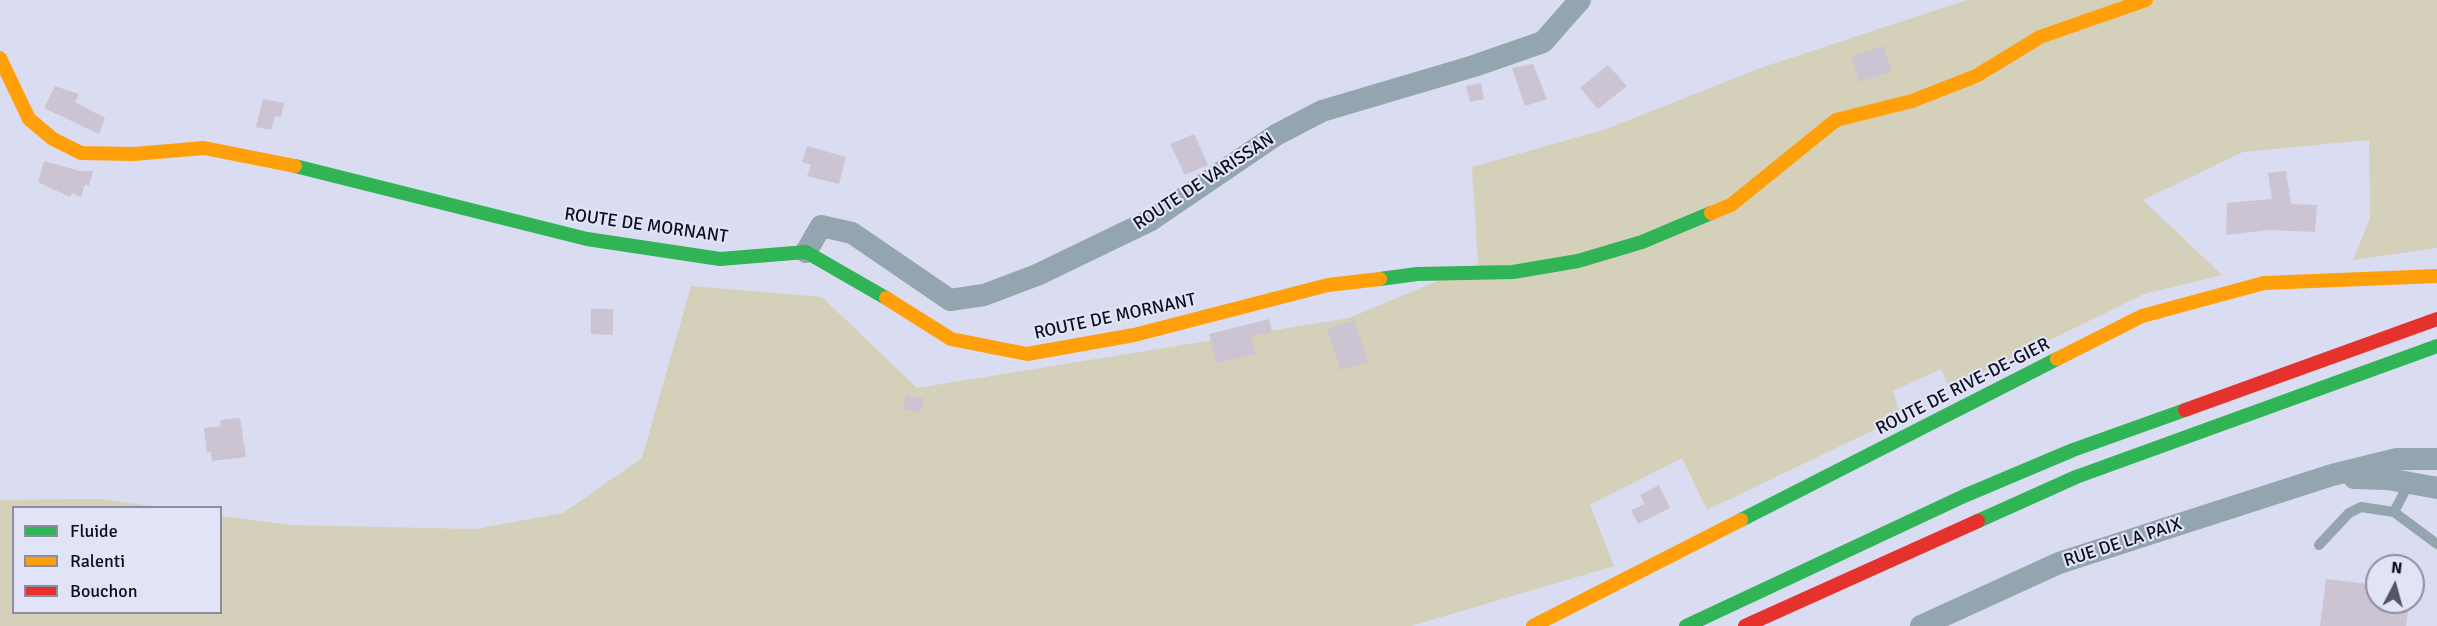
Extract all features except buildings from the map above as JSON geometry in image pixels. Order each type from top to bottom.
[{"type":"main road","name":"ROUTE DE MORNANT","points":[[0,58],[29,118],[53,139],[81,153],[134,154],[204,148],[291,165],[587,239],[720,259],[806,252],[852,277],[951,339],[1027,354],[1134,335],[1328,285],[1417,274],[1513,272],[1578,261],[1642,242],[1731,206],[1836,120],[1912,101],[1976,76],[2040,38],[2146,0]]},
{"type":"main road","name":"ROUTE DE RIVE-DE-GIER","points":[[1533,626],[2142,316],[2264,283],[2437,276]]},
{"type":"main road","points":[[1686,626],[1964,496],[2073,450],[2437,319]]},
{"type":"main road","points":[[1745,626],[2076,477],[2437,346]]},
{"type":"street","name":"ROUTE DE VARISSAN","points":[[806,252],[821,226],[852,233],[950,300],[984,295],[1037,275],[1151,220],[1276,135],[1322,111],[1474,66],[1543,42],[1580,0]]},
{"type":"street","name":"RUE DE LA PAIX","points":[[1921,626],[2059,563],[2332,475],[2397,459],[2437,459]]},
{"type":"street","name":"RUE DE LA PAIX","points":[[2332,475],[2409,482],[2437,488]]},
{"type":"lane","points":[[2394,512],[2409,482]]},
{"type":"lane","points":[[2319,545],[2354,509],[2361,507],[2394,512],[2437,544]]},
{"type":"shaded area","points":[[1967,0],[2437,0],[2437,248],[2353,260],[2370,218],[2369,140],[2243,152],[2143,200],[2222,275],[2144,294],[1950,389],[1941,369],[1893,391],[1901,417],[1707,510],[1682,458],[1590,505],[1614,566],[1411,626],[0,626],[0,500],[99,499],[151,506],[12,506],[12,614],[222,614],[222,516],[289,525],[475,529],[563,513],[642,458],[691,286],[822,297],[917,388],[1349,318],[1478,264],[1472,167],[1606,129],[1763,67]]},
{"type":"traffic: fast","points":[[295,166],[587,239],[720,259],[806,252],[886,298]]},
{"type":"traffic: fast","points":[[1380,279],[1417,274],[1513,272],[1578,261],[1642,242],[1711,213]]},
{"type":"traffic: fast","points":[[1978,521],[2076,477],[2437,346]]},
{"type":"traffic: fast","points":[[1741,520],[2057,359]]},
{"type":"traffic: fast","points":[[1686,626],[1964,496],[2073,450],[2185,410]]},
{"type":"traffic: slow","points":[[1711,213],[1731,205],[1836,120],[1912,101],[1976,76],[2040,37],[2146,0]]},
{"type":"traffic: slow","points":[[0,58],[29,119],[53,139],[81,153],[134,154],[204,148],[295,166]]},
{"type":"traffic: slow","points":[[2057,359],[2142,316],[2264,283],[2437,276]]},
{"type":"traffic: slow","points":[[886,298],[951,339],[1027,354],[1134,335],[1328,285],[1380,279]]},
{"type":"traffic: slow","points":[[1533,626],[1741,520]]},
{"type":"traffic: jam","points":[[2185,410],[2437,319]]},
{"type":"traffic: jam","points":[[1745,626],[1978,521]]}]
